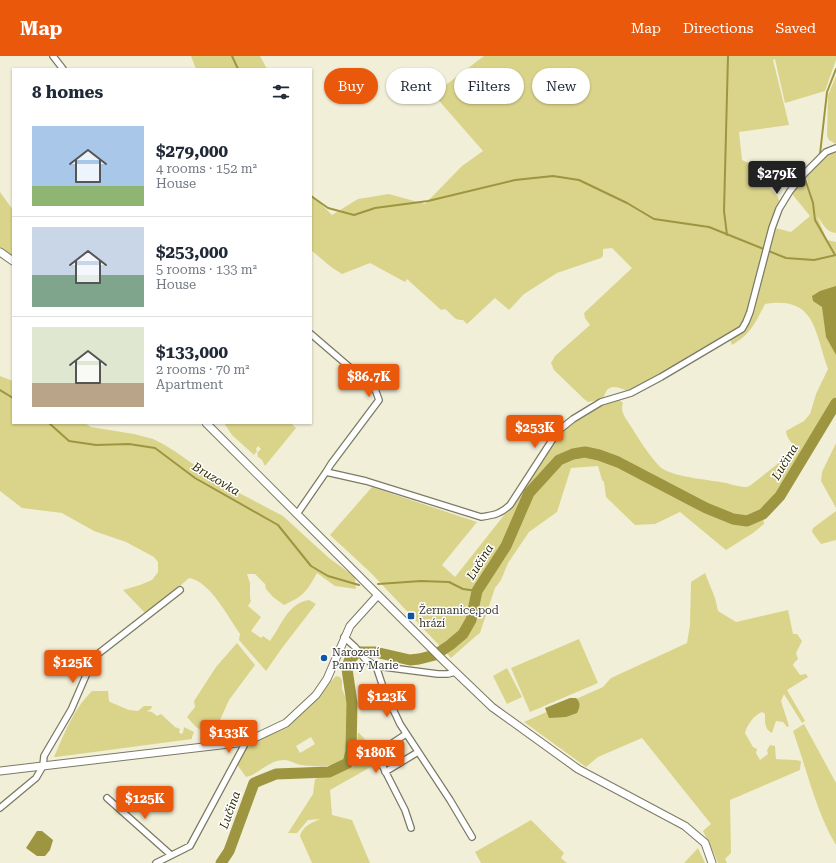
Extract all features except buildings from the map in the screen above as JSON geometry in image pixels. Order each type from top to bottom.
[{"type":"street","points":[[53,56],[62,68]]},
{"type":"street","points":[[326,472],[366,481],[481,517],[495,515],[504,511],[558,431],[573,419],[600,402],[637,390],[742,330],[750,312],[772,228],[779,209],[790,191],[826,152],[836,148]]},
{"type":"street","points":[[0,252],[12,260]]},
{"type":"street","points":[[297,514],[331,464],[379,400],[375,389],[312,335]]},
{"type":"street","points":[[207,424],[455,672],[492,707],[578,769],[685,826],[704,843],[712,863]]},
{"type":"street","points":[[0,808],[36,778],[43,766],[44,756],[71,710],[94,657],[180,590]]},
{"type":"street","points":[[0,771],[246,742],[286,723],[316,695],[327,679],[350,626],[378,595]]},
{"type":"street","points":[[344,638],[355,647],[365,659],[376,666],[438,674],[455,672]]},
{"type":"street","points":[[376,666],[384,690],[406,734],[450,800],[472,837]]},
{"type":"street","points":[[406,734],[379,754],[379,761],[405,810],[411,828]]},
{"type":"street","points":[[156,863],[190,846],[246,742]]},
{"type":"street","points":[[385,772],[418,752]]},
{"type":"street","points":[[107,798],[171,855]]},
{"type":"shaded area","points":[[191,56],[260,56],[266,68],[196,68]]},
{"type":"shaded area","points":[[484,56],[836,56],[825,91],[785,103],[775,59],[773,60],[789,125],[739,132],[742,160],[762,169],[765,182],[778,197],[778,206],[767,236],[773,237],[775,228],[791,232],[810,216],[792,194],[804,179],[809,192],[807,175],[823,158],[836,150],[836,233],[829,231],[817,216],[827,240],[836,242],[836,396],[773,502],[763,513],[764,524],[753,533],[726,550],[680,512],[655,524],[635,525],[606,497],[604,482],[598,466],[571,468],[557,512],[529,532],[508,563],[501,580],[495,588],[480,633],[451,658],[371,573],[330,535],[372,487],[477,522],[442,565],[455,577],[505,514],[560,434],[575,421],[599,406],[618,399],[623,403],[622,410],[626,419],[642,444],[663,469],[684,476],[747,487],[795,450],[786,434],[786,431],[804,421],[810,414],[816,394],[828,369],[815,330],[804,311],[794,305],[782,303],[765,304],[755,322],[744,337],[732,345],[728,334],[710,346],[703,348],[691,358],[629,391],[612,387],[607,390],[603,399],[588,402],[554,370],[551,363],[555,356],[590,325],[585,318],[584,313],[632,268],[612,248],[603,249],[603,256],[601,258],[557,273],[524,294],[509,310],[495,298],[467,324],[463,320],[455,318],[445,309],[441,310],[407,279],[405,282],[370,263],[342,274],[312,251],[312,195],[332,215],[358,199],[389,194],[425,204],[462,166],[483,151],[442,104],[446,104],[446,85],[454,79],[454,104],[524,104],[524,68],[468,68]]},
{"type":"shaded area","points":[[836,76],[836,144],[829,140],[827,136],[828,95]]},
{"type":"shaded area","points":[[0,192],[12,209],[12,256],[0,248]]},
{"type":"shaded area","points":[[836,286],[836,355],[826,337],[822,307],[813,301],[812,296],[820,291]]},
{"type":"shaded area","points":[[0,376],[12,381],[12,424],[86,424],[91,427],[134,434],[153,439],[176,452],[220,483],[283,516],[329,558],[355,577],[356,589],[335,586],[317,573],[301,596],[284,605],[273,597],[266,589],[265,584],[255,574],[247,574],[250,583],[251,601],[248,606],[261,617],[251,631],[261,638],[263,636],[270,641],[290,610],[302,602],[309,600],[316,604],[266,671],[239,640],[240,634],[218,601],[204,586],[197,581],[189,578],[147,615],[123,590],[152,580],[158,572],[158,562],[154,557],[126,542],[94,531],[62,513],[22,508],[0,491]]},
{"type":"shaded area","points":[[225,424],[292,424],[296,428],[265,466],[262,460],[257,456],[257,453],[261,449],[258,446],[254,455],[232,435]]},
{"type":"shaded area","points":[[836,443],[836,508],[821,481],[822,472]]},
{"type":"shaded area","points":[[836,511],[836,540],[821,544],[812,532],[813,528]]},
{"type":"shaded area","points":[[705,573],[715,598],[718,611],[736,622],[788,610],[793,634],[797,634],[802,641],[796,653],[798,659],[793,665],[800,675],[806,674],[808,677],[787,690],[805,721],[802,723],[784,694],[781,701],[789,726],[787,727],[783,722],[776,721],[772,733],[766,727],[765,714],[762,712],[754,718],[746,730],[745,733],[753,747],[757,749],[756,753],[760,760],[768,754],[767,750],[770,745],[775,746],[776,759],[801,761],[800,770],[730,800],[731,853],[725,859],[727,863],[718,863],[703,831],[711,824],[642,738],[598,757],[586,767],[524,722],[603,687],[611,678],[687,643],[690,625],[691,582]]},
{"type":"shaded area","points":[[579,639],[598,683],[530,712],[511,668]]},
{"type":"shaded area","points":[[237,643],[255,665],[229,700],[220,720],[216,722],[209,735],[196,727],[187,717],[195,707],[194,701],[216,667]]},
{"type":"shaded area","points":[[507,668],[522,697],[507,704],[493,676]]},
{"type":"shaded area","points":[[336,676],[340,677],[342,680],[342,689],[348,703],[346,748],[348,753],[344,760],[334,765],[321,766],[302,765],[285,760],[277,761],[267,765],[255,774],[246,777],[236,763],[245,749],[279,730],[306,710]],"holes":[[[311,737],[315,744],[300,753],[296,746]]]},
{"type":"shaded area","points":[[92,691],[108,691],[110,702],[129,710],[138,711],[144,706],[152,706],[151,709],[147,711],[152,712],[157,716],[161,714],[175,727],[180,729],[179,732],[181,734],[183,733],[184,727],[194,732],[192,739],[54,757],[75,713]]},
{"type":"shaded area","points":[[570,698],[576,698],[579,702],[577,713],[566,717],[549,718],[545,708]]},
{"type":"shaded area","points":[[804,724],[836,783],[836,845],[817,804],[793,731]]},
{"type":"shaded area","points":[[358,732],[364,738],[376,764],[330,790],[332,815],[352,820],[370,863],[312,863],[300,836],[305,827],[320,819],[308,820],[297,833],[288,833],[313,794],[315,779],[355,766]]},
{"type":"shaded area","points":[[531,820],[564,853],[561,858],[567,863],[481,863],[475,852]]},
{"type":"shaded area","points":[[37,831],[42,831],[53,840],[50,850],[45,856],[37,856],[26,848]]},
{"type":"shaded area","points":[[698,848],[705,863],[684,863]]},
{"type":"waterway","points":[[232,56],[238,68]]},
{"type":"waterway","points":[[727,235],[724,211],[728,56]]},
{"type":"waterway","points":[[819,155],[827,92],[836,69]]},
{"type":"waterway","points":[[806,174],[805,179],[813,203],[815,220],[835,255]]},
{"type":"waterway","points":[[312,197],[328,208],[354,215],[375,208],[428,201],[515,180],[553,176],[579,180],[627,203],[654,219],[709,227],[786,258],[814,260],[836,255]]},
{"type":"waterway","name":"Bruzovka","points":[[0,390],[12,397]]},
{"type":"waterway","name":"Lučina","points":[[221,863],[229,851],[254,783],[276,774],[329,772],[348,763],[351,751],[352,703],[347,669],[349,661],[357,652],[375,652],[410,660],[419,659],[435,655],[463,634],[471,620],[477,591],[506,546],[529,493],[559,460],[573,454],[585,452],[599,455],[618,462],[706,508],[733,519],[747,521],[763,514],[780,496],[836,403]]},
{"type":"waterway","name":"Bruzovka","points":[[50,424],[69,441],[96,445],[129,444],[155,448],[195,478],[278,525],[311,566],[328,576],[359,585]]},
{"type":"waterway","name":"Bruzovka","points":[[378,584],[421,581],[449,582],[463,589],[477,591]]},
{"type":"place","name":"Žermanice,pod hrází","points":[[411,616]]},
{"type":"place","name":"Narození Panny Marie","points":[[324,658]]}]
